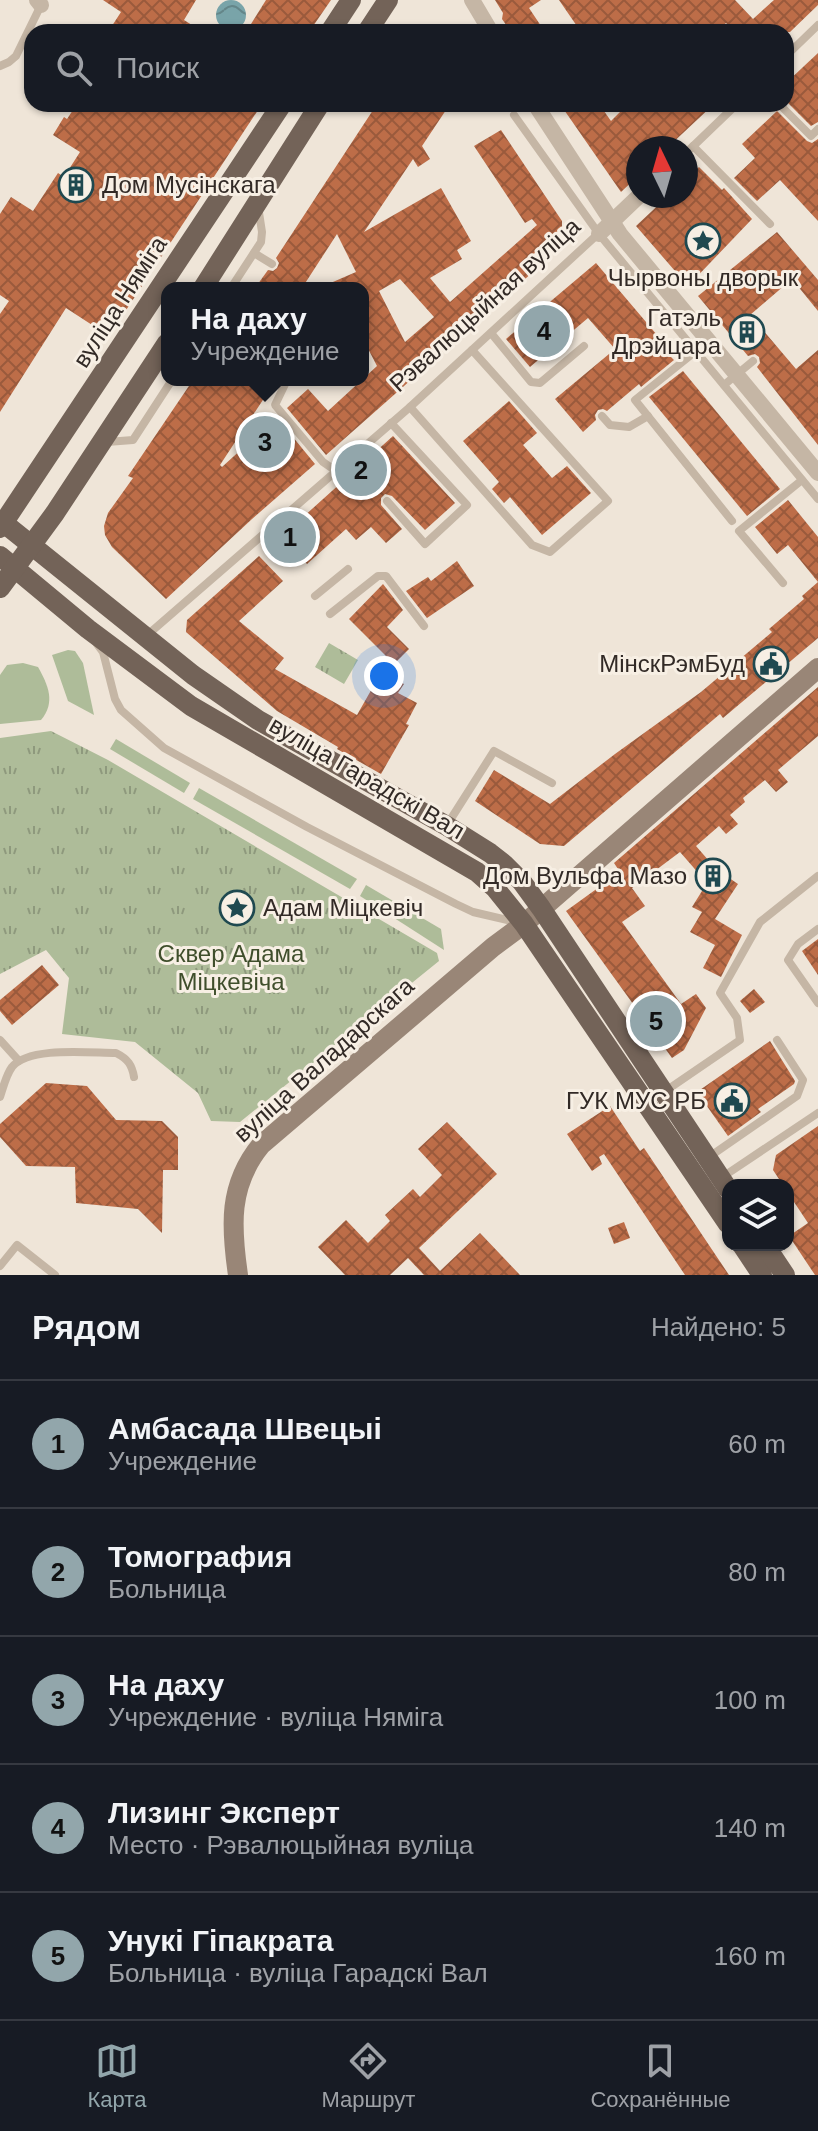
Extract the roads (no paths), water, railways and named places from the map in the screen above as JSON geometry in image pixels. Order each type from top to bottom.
[{"type":"main road","points":[[335,24],[351,0]]},
{"type":"main road","points":[[372,24],[388,0]]},
{"type":"main road","name":"вуліца Няміга","points":[[163,282],[277,112]]},
{"type":"main road","points":[[207,282],[315,112]]},
{"type":"main road","name":"вуліца Няміга","points":[[1,524],[161,285]]},
{"type":"main road","points":[[0,588],[8,562],[32,544],[161,352]]},
{"type":"main road","name":"вуліца Гарадскі Вал","points":[[1,524],[32,544],[193,675],[258,720],[447,826],[504,864],[541,908],[722,1181]]},
{"type":"main road","name":"вуліца Гарадскі Вал","points":[[8,562],[88,629],[191,706],[477,872],[495,888],[524,924],[722,1215]]},
{"type":"main road","name":"вуліца Валадарскага","points":[[238,1275],[234,1246],[235,1202],[248,1162],[261,1145],[524,924],[818,668]]},
{"type":"main road","points":[[746,1251],[762,1275]]},
{"type":"main road","points":[[769,1251],[785,1275]]},
{"type":"street","points":[[472,0],[486,24]]},
{"type":"street","points":[[540,112],[605,228],[810,476]]},
{"type":"street","name":"Рэвалюцыйная вуліца","points":[[605,228],[626,208]]},
{"type":"lane","points":[[30,24],[40,2]]},
{"type":"lane","points":[[794,48],[818,25]]},
{"type":"lane","points":[[0,66],[16,56],[24,38]]},
{"type":"lane","points":[[698,141],[729,112]]},
{"type":"lane","points":[[787,112],[811,136],[818,129]]},
{"type":"lane","points":[[514,115],[605,228],[696,351],[730,380],[753,361]]},
{"type":"lane","points":[[698,156],[770,224]]},
{"type":"lane","points":[[235,282],[261,242],[258,204]]},
{"type":"lane","name":"Рэвалюцыйная вуліца","points":[[145,637],[410,407],[605,228]]},
{"type":"lane","points":[[254,253],[272,264]]},
{"type":"lane","points":[[491,333],[531,382],[540,383],[584,346]]},
{"type":"lane","points":[[410,407],[532,545],[550,552],[608,501],[472,350]]},
{"type":"lane","points":[[696,351],[635,400],[732,521]]},
{"type":"lane","points":[[102,443],[133,440],[168,386]]},
{"type":"lane","points":[[283,386],[275,405],[325,464],[336,471]]},
{"type":"lane","points":[[602,416],[610,425],[629,427],[648,416]]},
{"type":"lane","points":[[387,501],[425,544],[467,505],[391,423]]},
{"type":"lane","points":[[783,583],[739,531],[810,476],[818,499]]},
{"type":"lane","points":[[315,596],[348,569]]},
{"type":"lane","points":[[330,614],[378,576],[386,576],[424,626]]},
{"type":"lane","points":[[88,629],[103,652],[115,699],[121,710],[164,748],[456,904],[473,912],[524,924]]},
{"type":"lane","points":[[447,826],[494,751],[552,783]]},
{"type":"lane","points":[[663,1092],[740,1040],[737,1018],[720,993],[760,922],[818,876]]},
{"type":"lane","points":[[818,929],[798,944],[788,960],[818,1003]]},
{"type":"lane","points":[[0,1040],[19,1061]]},
{"type":"lane","points":[[707,1158],[797,1096],[803,1080],[777,1040]]},
{"type":"lane","points":[[0,1097],[10,1069],[34,1055],[116,1053],[125,1057],[132,1066],[134,1077]]},
{"type":"lane","points":[[731,1179],[818,1113]]},
{"type":"lane","points":[[0,1266],[17,1245],[55,1275]]},
{"type":"water","points":[[225,1],[237,1],[245,9],[242,24],[220,24],[217,21],[217,9]]},
{"type":"place","name":"Дом Мусінскага","points":[[76,185]]},
{"type":"place","name":"Чырвоны дворык","points":[[703,241]]},
{"type":"place","name":"Лизинг Эксперт","points":[[544,331]]},
{"type":"place","name":"Гатэль Дрэйцара","points":[[747,332]]},
{"type":"place","name":"На даху","points":[[265,442]]},
{"type":"place","name":"Томография","points":[[361,470]]},
{"type":"place","name":"Амбасада Швецыі","points":[[290,537]]},
{"type":"place","name":"МінскРэмБуд","points":[[771,664]]},
{"type":"place","name":"Дом Вульфа Мазо","points":[[713,876]]},
{"type":"place","name":"Адам Міцкевіч","points":[[237,908]]},
{"type":"place","name":"Унукі Гіпакрата","points":[[656,1021]]},
{"type":"place","name":"ГУК МУС РБ","points":[[732,1101]]},
{"type":"park label","name":"Сквер Адама Міцкевіча","points":[[231,968]]}]
